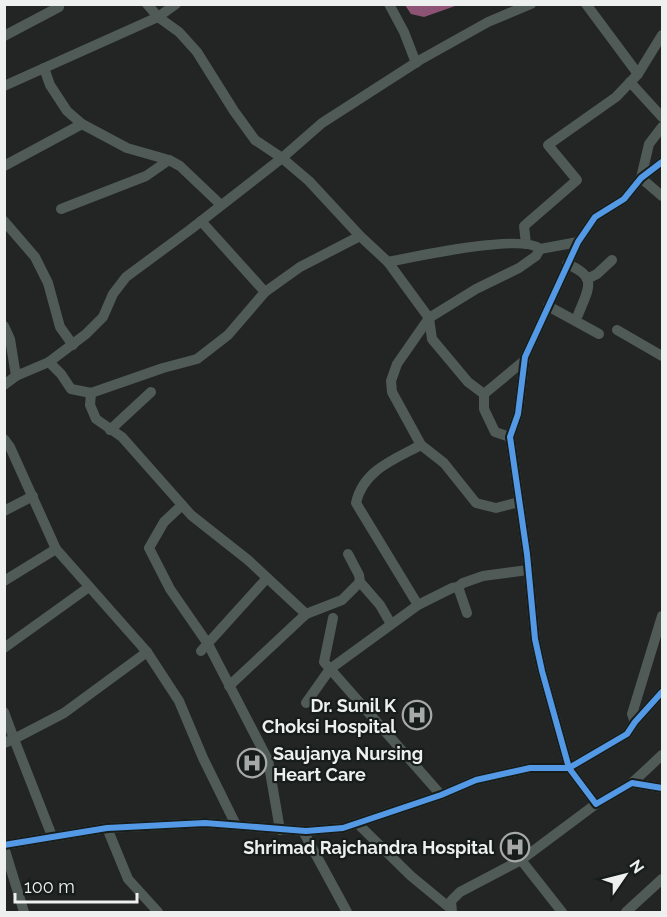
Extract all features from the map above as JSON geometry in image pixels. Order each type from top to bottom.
[{"type":"street","points":[[147,4],[158,17],[179,32],[197,52],[255,140],[282,158],[315,187],[360,236],[388,261],[429,318],[432,339],[468,382],[483,394],[484,409],[495,432],[510,437]]},
{"type":"street","points":[[4,86],[158,17],[176,4]]},
{"type":"street","points":[[388,4],[404,32],[416,63]]},
{"type":"street","points":[[4,385],[16,376],[49,362],[73,345],[103,317],[113,294],[126,277],[282,158],[322,123],[416,63],[488,22],[531,4]]},
{"type":"street","points":[[586,4],[634,78],[663,117]]},
{"type":"street","points":[[4,36],[59,7]]},
{"type":"street","points":[[526,244],[524,226],[577,180],[548,145],[616,97],[634,78],[663,35]]},
{"type":"street","points":[[44,68],[50,86],[67,111],[82,124],[127,148],[169,160],[180,166],[221,205]]},
{"type":"street","points":[[4,166],[82,124]]},
{"type":"street","points":[[641,178],[649,144],[663,127]]},
{"type":"street","points":[[61,209],[146,176],[169,160]]},
{"type":"street","points":[[596,804],[569,768],[535,639],[510,437],[518,414],[525,360],[533,335],[578,242],[596,217],[624,199],[641,178],[663,162]]},
{"type":"street","points":[[641,178],[663,196]]},
{"type":"street","points":[[4,221],[35,257],[48,283],[60,327],[73,345]]},
{"type":"street","points":[[201,221],[265,292]]},
{"type":"street","points":[[49,362],[71,389],[91,393],[163,368],[197,359],[228,335],[265,292],[300,267],[360,236]]},
{"type":"street","points":[[388,261],[493,244],[526,244],[537,246],[540,249],[578,242]]},
{"type":"street","points":[[519,501],[496,508],[476,503],[444,463],[422,445],[392,392],[391,381],[397,364],[429,318],[476,288],[519,268],[536,256],[540,249]]},
{"type":"street","points":[[587,279],[597,274],[612,260]]},
{"type":"street","points":[[567,264],[581,270],[589,287],[578,315]]},
{"type":"street","points":[[548,306],[599,334]]},
{"type":"street","points":[[4,326],[10,339],[16,376]]},
{"type":"street","points":[[617,330],[663,356]]},
{"type":"street","points":[[483,394],[525,360]]},
{"type":"street","points":[[110,430],[151,392]]},
{"type":"street","points":[[91,393],[90,405],[96,419],[122,437],[190,515],[267,578],[306,614]]},
{"type":"street","points":[[4,439],[10,447],[56,549],[147,652],[179,701],[203,758],[236,825]]},
{"type":"street","points":[[418,605],[356,503],[358,493],[374,471],[422,445]]},
{"type":"street","points":[[4,511],[33,496]]},
{"type":"street","points":[[182,505],[164,522],[149,548],[204,648],[229,686],[268,760],[280,830]]},
{"type":"street","points":[[4,581],[56,549]]},
{"type":"street","points":[[348,554],[359,575],[360,582],[380,604],[391,624]]},
{"type":"street","points":[[306,703],[330,669],[418,605],[483,576],[528,570]]},
{"type":"street","points":[[204,648],[267,578]]},
{"type":"street","points":[[229,686],[306,614],[342,600],[360,582]]},
{"type":"street","points":[[4,648],[89,587]]},
{"type":"street","points":[[458,587],[467,614]]},
{"type":"street","points":[[634,722],[632,714],[663,616]]},
{"type":"street","points":[[333,618],[324,662],[441,795]]},
{"type":"street","points":[[9,741],[64,713],[147,652]]},
{"type":"street","points":[[24,912],[4,846],[107,828],[205,824],[303,831],[343,828],[441,795],[477,780],[530,768],[549,766],[569,768],[627,734],[634,722],[663,692]]},
{"type":"street","points":[[4,712],[9,741],[52,836]]},
{"type":"street","points":[[452,911],[451,902],[460,892],[521,860],[596,804],[632,783],[663,755]]},
{"type":"street","points":[[632,783],[663,789]]},
{"type":"street","points":[[357,823],[411,876],[452,911]]},
{"type":"street","points":[[107,828],[128,879],[158,912]]},
{"type":"street","points":[[303,831],[347,912]]},
{"type":"street","points":[[521,860],[561,912]]},
{"type":"street","points":[[626,912],[663,879]]},
{"type":"shaded area","points":[[405,5],[458,5],[424,17],[411,14]]},
{"type":"cycle path","points":[[662,162],[641,178],[624,199],[595,217],[578,242],[525,357],[518,414],[510,437],[527,554],[535,639],[569,768],[596,804],[632,783],[662,788]]},
{"type":"cycle path","points":[[4,845],[107,828],[205,823],[306,831],[343,828],[441,795],[476,780],[530,768],[569,768],[627,734],[662,692]]},
{"type":"place","name":"Dr. Sunil K Choksi Hospital","points":[[417,715]]},
{"type":"place","name":"Saujanya Nursing Heart Care","points":[[252,763]]},
{"type":"place","name":"Shrimad Rajchandra Hospital","points":[[515,847]]}]
